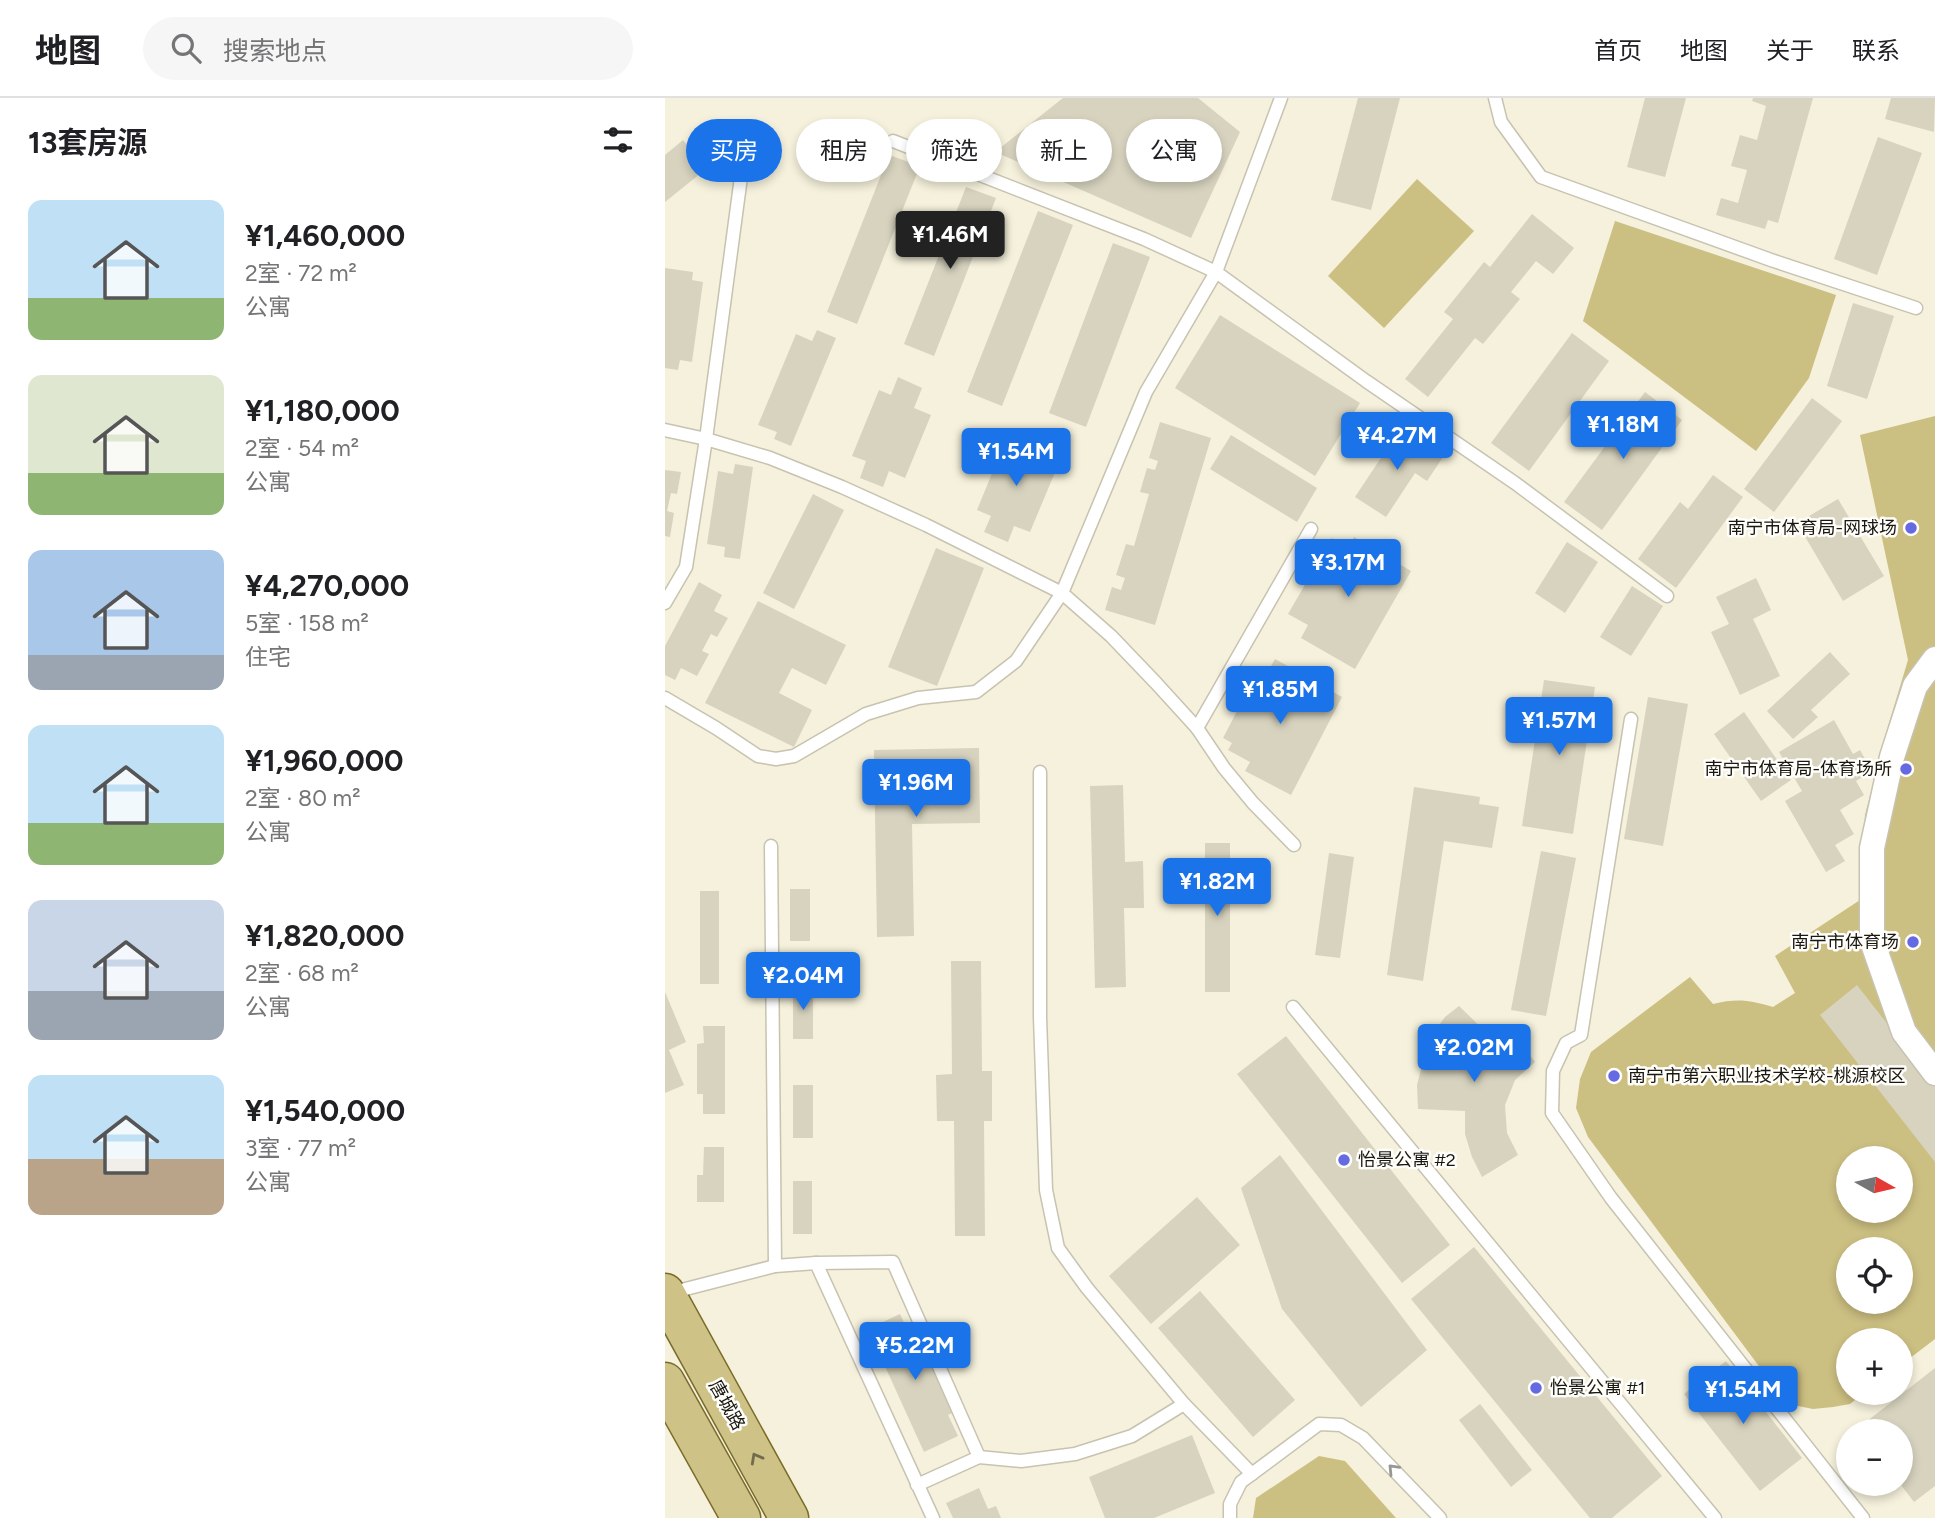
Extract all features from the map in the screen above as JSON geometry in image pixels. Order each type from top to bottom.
[{"type":"main road","name":"唐城路","points":[[665,1293],[789,1518]]},
{"type":"main road","points":[[665,1381],[741,1518]]},
{"type":"street","points":[[1935,659],[1915,686],[1892,757],[1872,848],[1873,941],[1903,1032],[1935,1073]]},
{"type":"lane","points":[[665,698],[758,755],[776,759],[794,756],[866,714],[918,698],[976,692],[1016,661],[1062,593],[1146,392],[1216,272],[1282,98]]},
{"type":"lane","points":[[1495,98],[1501,122],[1541,177],[1771,260],[1916,308]]},
{"type":"lane","points":[[893,141],[1144,239],[1216,272],[1366,381],[1515,483],[1667,596]]},
{"type":"lane","points":[[665,603],[686,567],[740,182]]},
{"type":"lane","points":[[665,430],[770,458],[842,487],[926,525],[1062,593],[1111,636],[1197,728],[1224,768],[1253,803],[1294,845]]},
{"type":"lane","points":[[1197,728],[1311,529]]},
{"type":"lane","points":[[1631,719],[1581,1035],[1566,1042],[1553,1071],[1552,1113],[1611,1198],[1863,1518]]},
{"type":"lane","points":[[1041,772],[1039,1017],[1046,1189],[1058,1248],[1184,1404],[1252,1474]]},
{"type":"lane","points":[[771,846],[775,1266]]},
{"type":"lane","points":[[1293,1007],[1716,1518]]},
{"type":"lane","points":[[665,1293],[775,1266],[894,1262],[979,1457]]},
{"type":"lane","points":[[816,1263],[933,1518]]},
{"type":"lane","points":[[917,1485],[979,1457],[1021,1461],[1075,1454],[1132,1436],[1184,1404]]},
{"type":"lane","points":[[1230,1518],[1230,1504],[1241,1482],[1319,1424],[1341,1425],[1363,1438],[1440,1518]]},
{"type":"shaded area","points":[[1417,179],[1474,231],[1384,328],[1328,276]]},
{"type":"shaded area","points":[[1615,221],[1836,295],[1809,378],[1756,451],[1583,321]]},
{"type":"shaded area","points":[[1935,416],[1935,1339],[1913,1356],[1913,1328],[1836,1328],[1836,1405],[1844,1405],[1813,1409],[1793,1405],[1779,1393],[1588,1137],[1576,1108],[1580,1079],[1591,1052],[1690,977],[1713,1004],[1743,1001],[1773,1007],[1795,993],[1775,956],[1860,900],[1865,815],[1908,660],[1860,435]]},
{"type":"shaded area","points":[[1319,1456],[1345,1461],[1396,1518],[1253,1518],[1256,1498]]},
{"type":"building","points":[[1063,98],[1198,98],[1240,132],[1222,171],[1222,119],[1126,119],[1126,182],[1217,182],[1191,238],[1063,182],[1112,182],[1112,119],[1037,119]]},
{"type":"building","points":[[1358,98],[1400,98],[1371,210],[1331,200]]},
{"type":"building","points":[[1645,98],[1686,98],[1665,177],[1627,167]]},
{"type":"building","points":[[1753,98],[1813,98],[1778,223],[1768,220],[1765,229],[1716,215],[1721,198],[1738,203],[1747,170],[1731,166],[1740,135],[1757,140],[1766,106],[1752,101]]},
{"type":"building","points":[[1891,98],[1935,98],[1934,132],[1885,119]]},
{"type":"building","points":[[1016,135],[1016,161],[1002,155],[1002,146]]},
{"type":"building","points":[[1878,137],[1922,153],[1877,275],[1834,259]]},
{"type":"building","points":[[683,140],[686,144],[686,182],[690,182],[665,202],[665,155]]},
{"type":"building","points":[[892,156],[906,161],[906,182],[914,182],[857,324],[827,312],[878,182],[892,182]]},
{"type":"building","points":[[966,187],[996,198],[934,356],[904,344]]},
{"type":"building","points":[[1038,211],[1073,225],[1002,406],[967,392]]},
{"type":"building","points":[[1532,214],[1574,248],[1553,274],[1536,261],[1511,292],[1520,299],[1483,344],[1475,338],[1428,397],[1405,379],[1453,319],[1444,312],[1484,262],[1490,267]]},
{"type":"building","points":[[1113,243],[1150,257],[1086,427],[1049,413]]},
{"type":"building","points":[[665,268],[693,272],[692,280],[703,282],[692,362],[680,360],[678,370],[665,368]]},
{"type":"building","points":[[1853,303],[1894,316],[1867,399],[1827,386]]},
{"type":"building","points":[[1220,315],[1360,403],[1315,476],[1175,388]]},
{"type":"building","points":[[817,330],[836,338],[791,446],[774,439],[777,432],[758,425],[796,334],[812,341]]},
{"type":"building","points":[[1572,333],[1609,361],[1529,471],[1491,443]]},
{"type":"building","points":[[898,377],[922,388],[914,408],[931,415],[905,478],[889,471],[883,487],[860,478],[866,461],[852,456],[879,390],[891,395]]},
{"type":"building","points":[[1645,392],[1682,420],[1602,530],[1564,502]]},
{"type":"building","points":[[1812,398],[1842,421],[1774,512],[1744,489]]},
{"type":"building","points":[[1160,422],[1211,438],[1155,625],[1105,610],[1112,587],[1121,590],[1125,578],[1116,575],[1126,544],[1134,546],[1149,494],[1140,492],[1147,468],[1155,470],[1158,461],[1149,458]]},
{"type":"building","points":[[1400,429],[1443,457],[1427,481],[1415,473],[1386,517],[1355,497]]},
{"type":"building","points":[[1022,432],[1047,442],[1038,462],[1056,470],[1030,532],[1014,526],[1008,542],[984,532],[991,516],[977,510],[1004,444],[1015,449]]},
{"type":"building","points":[[1231,435],[1317,488],[1297,522],[1210,469]]},
{"type":"building","points":[[735,464],[753,467],[740,559],[724,557],[725,547],[707,544],[718,471],[733,474]]},
{"type":"building","points":[[665,470],[681,472],[677,494],[671,493],[667,511],[674,513],[670,537],[665,536]]},
{"type":"building","points":[[1713,475],[1743,497],[1676,588],[1638,559],[1680,502],[1688,509]]},
{"type":"building","points":[[813,494],[844,510],[794,609],[763,593]]},
{"type":"building","points":[[1838,499],[1884,576],[1843,601],[1797,523]]},
{"type":"building","points":[[1354,537],[1411,571],[1355,669],[1301,638],[1308,625],[1288,614],[1332,538],[1348,547]]},
{"type":"building","points":[[1567,542],[1598,562],[1565,613],[1535,593]]},
{"type":"building","points":[[936,548],[984,568],[937,686],[888,667]]},
{"type":"building","points":[[1756,578],[1771,610],[1753,619],[1780,676],[1740,695],[1711,632],[1729,624],[1716,597]]},
{"type":"building","points":[[699,582],[722,595],[714,611],[728,618],[717,637],[711,634],[702,651],[709,654],[697,676],[681,668],[675,680],[665,675],[665,646]]},
{"type":"building","points":[[1632,586],[1663,606],[1631,656],[1600,637]]},
{"type":"building","points":[[758,601],[846,645],[826,685],[792,668],[779,693],[812,710],[794,747],[705,703]]},
{"type":"building","points":[[1830,652],[1850,674],[1811,710],[1818,717],[1793,739],[1767,711]]},
{"type":"building","points":[[1275,659],[1297,671],[1292,681],[1314,693],[1319,684],[1342,697],[1291,795],[1245,771],[1250,762],[1228,750],[1232,743],[1223,738],[1259,669],[1267,673]]},
{"type":"building","points":[[1544,680],[1595,687],[1573,834],[1522,826]]},
{"type":"building","points":[[1648,697],[1688,704],[1663,846],[1624,839]]},
{"type":"building","points":[[1744,712],[1791,780],[1761,801],[1714,734]]},
{"type":"building","points":[[1834,720],[1853,754],[1860,750],[1872,771],[1856,781],[1864,795],[1840,810],[1854,834],[1835,845],[1845,861],[1826,872],[1785,801],[1802,791],[1779,752]]},
{"type":"building","points":[[979,748],[980,823],[912,824],[914,936],[877,937],[874,750]]},
{"type":"building","points":[[1123,785],[1125,862],[1143,861],[1144,908],[1124,908],[1126,987],[1095,988],[1090,786]]},
{"type":"building","points":[[1414,787],[1480,797],[1479,804],[1499,807],[1492,848],[1444,841],[1423,981],[1387,975]]},
{"type":"building","points":[[1205,843],[1230,843],[1230,992],[1205,992]]},
{"type":"building","points":[[1541,851],[1576,858],[1546,1016],[1511,1010]]},
{"type":"building","points":[[1329,853],[1354,857],[1340,958],[1315,955]]},
{"type":"building","points":[[790,889],[810,889],[810,941],[790,941]]},
{"type":"building","points":[[700,891],[719,891],[719,984],[700,984]]},
{"type":"building","points":[[951,961],[981,961],[982,1071],[992,1071],[992,1121],[984,1121],[985,1236],[955,1236],[954,1121],[937,1121],[936,1075],[952,1074]]},
{"type":"building","points":[[1857,985],[1935,1085],[1935,1162],[1820,1015]]},
{"type":"building","points":[[793,986],[813,986],[813,1039],[793,1039]]},
{"type":"building","points":[[665,992],[686,1042],[669,1050],[684,1085],[665,1093]]},
{"type":"building","points":[[1459,1006],[1497,1043],[1510,1029],[1535,1062],[1515,1080],[1505,1105],[1507,1133],[1518,1155],[1482,1177],[1465,1134],[1465,1111],[1418,1109],[1417,1085],[1431,1036],[1445,1017]]},
{"type":"building","points":[[703,1026],[725,1026],[725,1114],[703,1114],[703,1094],[697,1094],[697,1044],[704,1043]]},
{"type":"building","name":"怡景公寓 #2","points":[[1286,1036],[1450,1245],[1402,1283],[1237,1074]]},
{"type":"building","points":[[793,1085],[813,1085],[813,1138],[793,1138]]},
{"type":"building","points":[[704,1147],[724,1147],[724,1202],[697,1202],[697,1175],[703,1175]]},
{"type":"building","points":[[1280,1155],[1427,1350],[1361,1407],[1282,1309],[1241,1188]]},
{"type":"building","points":[[793,1181],[812,1181],[812,1234],[793,1234]]},
{"type":"building","points":[[1197,1197],[1240,1245],[1151,1324],[1109,1276]]},
{"type":"building","name":"怡景公寓 #1","points":[[1474,1247],[1662,1476],[1612,1518],[1590,1518],[1411,1299]]},
{"type":"building","points":[[1200,1291],[1295,1400],[1253,1437],[1158,1328]]},
{"type":"building","points":[[900,1314],[910,1335],[918,1331],[954,1412],[948,1415],[958,1436],[924,1452],[868,1329]]},
{"type":"building","points":[[1726,1361],[1802,1458],[1760,1491],[1684,1394]]},
{"type":"building","points":[[1935,1368],[1935,1486],[1914,1502],[1909,1496],[1913,1496],[1913,1419],[1870,1419],[1888,1405],[1913,1405],[1913,1385]]},
{"type":"building","points":[[1480,1404],[1532,1470],[1511,1487],[1459,1420]]},
{"type":"building","points":[[1192,1435],[1215,1493],[1154,1518],[1105,1518],[1089,1477]]},
{"type":"building","points":[[979,1488],[988,1509],[996,1506],[1001,1518],[953,1518],[946,1503]]},
{"type":"place","name":"南宁市体育局-网球场","points":[[1911,528]]},
{"type":"place","name":"南宁市体育局-体育场所","points":[[1906,769]]},
{"type":"place","name":"南宁市体育场","points":[[1913,942]]},
{"type":"place","name":"南宁市第六职业技术学校-桃源校区","points":[[1614,1076]]},
{"type":"place","name":"怡景公寓 #2","points":[[1344,1160]]},
{"type":"place","name":"怡景公寓 #1","points":[[1536,1388]]}]
